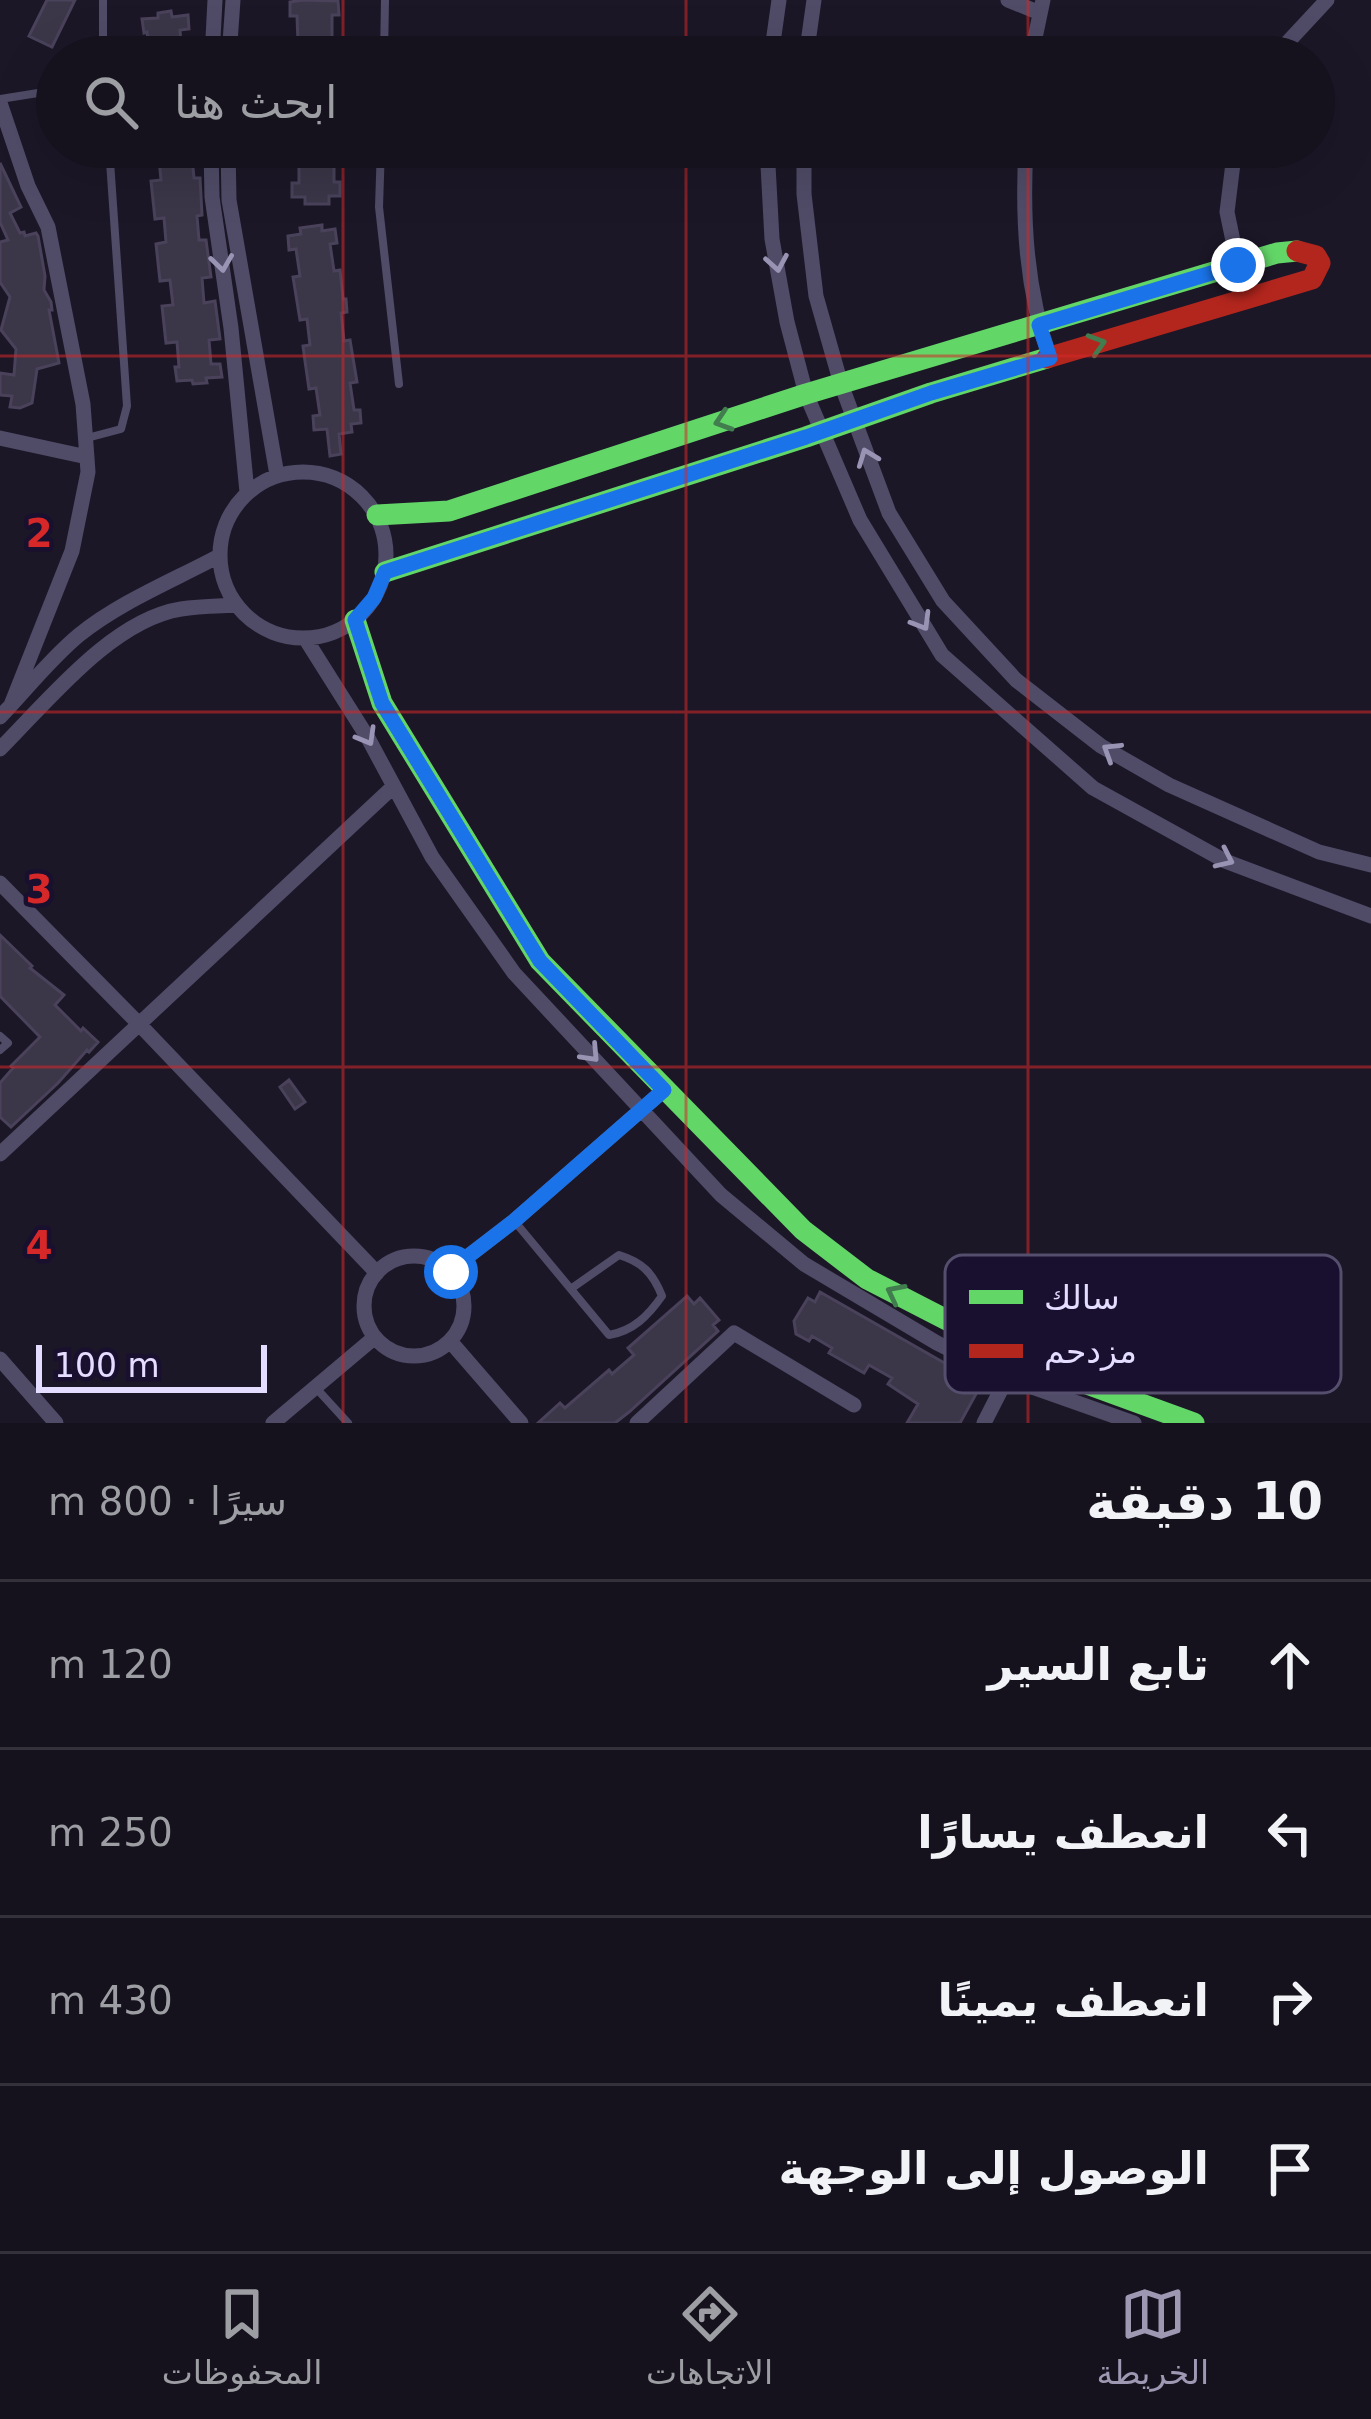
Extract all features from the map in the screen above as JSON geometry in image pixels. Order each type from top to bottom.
[{"type":"street","points":[[213,36],[215,0]]},
{"type":"street","points":[[231,36],[232,0]]},
{"type":"street","points":[[774,36],[779,0]]},
{"type":"street","points":[[809,36],[814,0]]},
{"type":"street","points":[[1008,0],[1041,6],[1035,36]]},
{"type":"street","points":[[1294,36],[1327,0]]},
{"type":"street","points":[[0,101],[28,185],[48,227],[83,404],[88,472],[72,551],[5,711]]},
{"type":"street","points":[[211,168],[248,492]]},
{"type":"street","points":[[229,168],[229,200],[277,475]]},
{"type":"street","points":[[768,168],[772,239],[806,394],[860,520],[942,655],[1093,788],[1225,861],[1371,916]]},
{"type":"street","points":[[804,168],[816,296],[853,421],[889,513],[943,601],[1016,680],[1101,746],[1168,785],[1319,852],[1371,865]]},
{"type":"street","points":[[1025,168],[1030,277],[1050,358]]},
{"type":"street","points":[[1232,168],[1227,212],[1238,265]]},
{"type":"street","points":[[377,515],[449,511],[841,383],[1277,253],[1298,251],[1316,256],[1320,263],[1312,279],[931,393],[385,572]]},
{"type":"street","points":[[0,438],[87,457]]},
{"type":"street","points":[[305,471],[334,477],[359,492],[377,515],[386,543],[385,572],[374,598],[355,620],[332,633],[305,638],[279,634],[255,623],[236,605],[224,582],[219,556],[232,511],[248,492],[277,475],[305,471]]},
{"type":"street","points":[[5,711],[54,658],[109,613],[219,556]]},
{"type":"street","points":[[0,749],[104,646],[128,629],[178,609],[236,605]]},
{"type":"street","points":[[355,620],[382,703],[540,961],[802,1230],[867,1279],[945,1319]]},
{"type":"street","points":[[305,638],[368,738],[432,857],[514,974],[721,1195],[804,1264],[945,1347]]},
{"type":"street","points":[[2,1147],[394,786]]},
{"type":"street","points":[[0,883],[377,1273]]},
{"type":"street","points":[[449,1271],[514,1221],[664,1090]]},
{"type":"street","points":[[404,1257],[421,1257],[449,1271],[464,1302],[463,1319],[450,1341],[430,1354],[414,1356],[384,1346],[366,1320],[364,1304],[377,1273],[404,1257]]},
{"type":"street","points":[[637,1423],[734,1333],[854,1405]]},
{"type":"street","points":[[273,1423],[375,1337]]},
{"type":"street","points":[[450,1341],[521,1423]]},
{"type":"street","points":[[0,1359],[56,1423]]},
{"type":"street","points":[[984,1423],[999,1393]]},
{"type":"street","points":[[1049,1393],[1134,1423]]},
{"type":"street","points":[[1111,1393],[1194,1423]]},
{"type":"lane","points":[[103,0],[103,36]]},
{"type":"lane","points":[[384,36],[385,0]]},
{"type":"lane","points":[[0,101],[36,94]]},
{"type":"lane","points":[[85,439],[121,428],[128,406],[111,168]]},
{"type":"lane","points":[[381,168],[380,207],[399,384]]},
{"type":"lane","points":[[0,1036],[8,1043],[0,1051]]},
{"type":"lane","points":[[514,1221],[609,1334],[626,1332],[662,1296],[644,1266],[619,1255],[572,1288]]},
{"type":"lane","points":[[316,1386],[348,1423]]},
{"type":"building","points":[[47,0],[75,0],[57,36],[29,36]]},
{"type":"building","points":[[338,1],[332,36],[298,36],[297,16],[290,16],[290,2]]},
{"type":"building","points":[[158,13],[188,15],[189,29],[180,30],[180,36],[147,36],[142,19],[158,18]]},
{"type":"building","points":[[0,163],[21,207],[10,213],[20,233],[38,236],[59,363],[37,369],[32,403],[20,408],[10,407],[12,396],[0,395],[0,373],[14,375],[16,349],[1,330],[10,297],[0,282],[0,242],[8,240],[0,222]]},
{"type":"building","points":[[160,168],[193,168],[194,178],[200,178],[199,240],[206,240],[211,277],[202,278],[204,303],[215,301],[220,339],[209,340],[211,364],[220,364],[222,377],[206,378],[207,383],[177,381],[177,342],[166,343],[162,306],[173,305],[170,280],[160,281],[156,244],[166,242],[164,218],[155,219],[151,181],[161,180]]},
{"type":"building","points":[[299,168],[334,168],[340,196],[329,196],[329,204],[305,204],[305,197],[292,197],[292,183],[299,183]]},
{"type":"building","points":[[322,225],[322,231],[335,229],[337,243],[330,244],[334,271],[340,270],[346,299],[347,312],[341,313],[344,341],[350,340],[357,382],[350,383],[361,423],[351,424],[352,432],[339,434],[341,454],[330,456],[327,429],[314,430],[313,416],[320,415],[316,388],[309,389],[303,346],[310,345],[307,319],[300,320],[293,277],[300,276],[296,249],[289,250],[288,236],[301,234],[300,228]]},
{"type":"building","points":[[0,935],[64,995],[55,1005],[98,1042],[11,1127],[0,1117],[0,1083],[40,1037],[0,996]]},
{"type":"building","points":[[289,1080],[305,1102],[295,1109],[280,1087]]},
{"type":"building","points":[[820,1292],[945,1363],[945,1393],[976,1394],[960,1423],[907,1423],[918,1404],[888,1384],[892,1378],[869,1365],[864,1373],[829,1353],[832,1348],[812,1336],[809,1341],[796,1334],[794,1321],[808,1298],[815,1302]]},
{"type":"building","points":[[687,1296],[694,1304],[700,1298],[719,1320],[713,1325],[718,1331],[629,1412],[615,1423],[538,1423],[560,1403],[565,1408],[609,1370],[612,1374],[634,1355],[628,1348]]},
{"type":"traffic: fast","points":[[377,515],[449,511],[806,394],[1277,253],[1297,251]]},
{"type":"traffic: fast","points":[[385,572],[1047,358]]},
{"type":"traffic: fast","points":[[355,620],[382,703],[540,961],[803,1230],[867,1279],[945,1319]]},
{"type":"traffic: fast","points":[[1112,1393],[1194,1423]]},
{"type":"traffic: jam","points":[[1047,358],[1312,279],[1320,263],[1316,256],[1297,251]]},
{"type":"route","points":[[451,1272],[664,1090],[540,961],[382,703],[355,620],[374,598],[385,572],[1050,358],[1039,325],[1238,265]]}]
